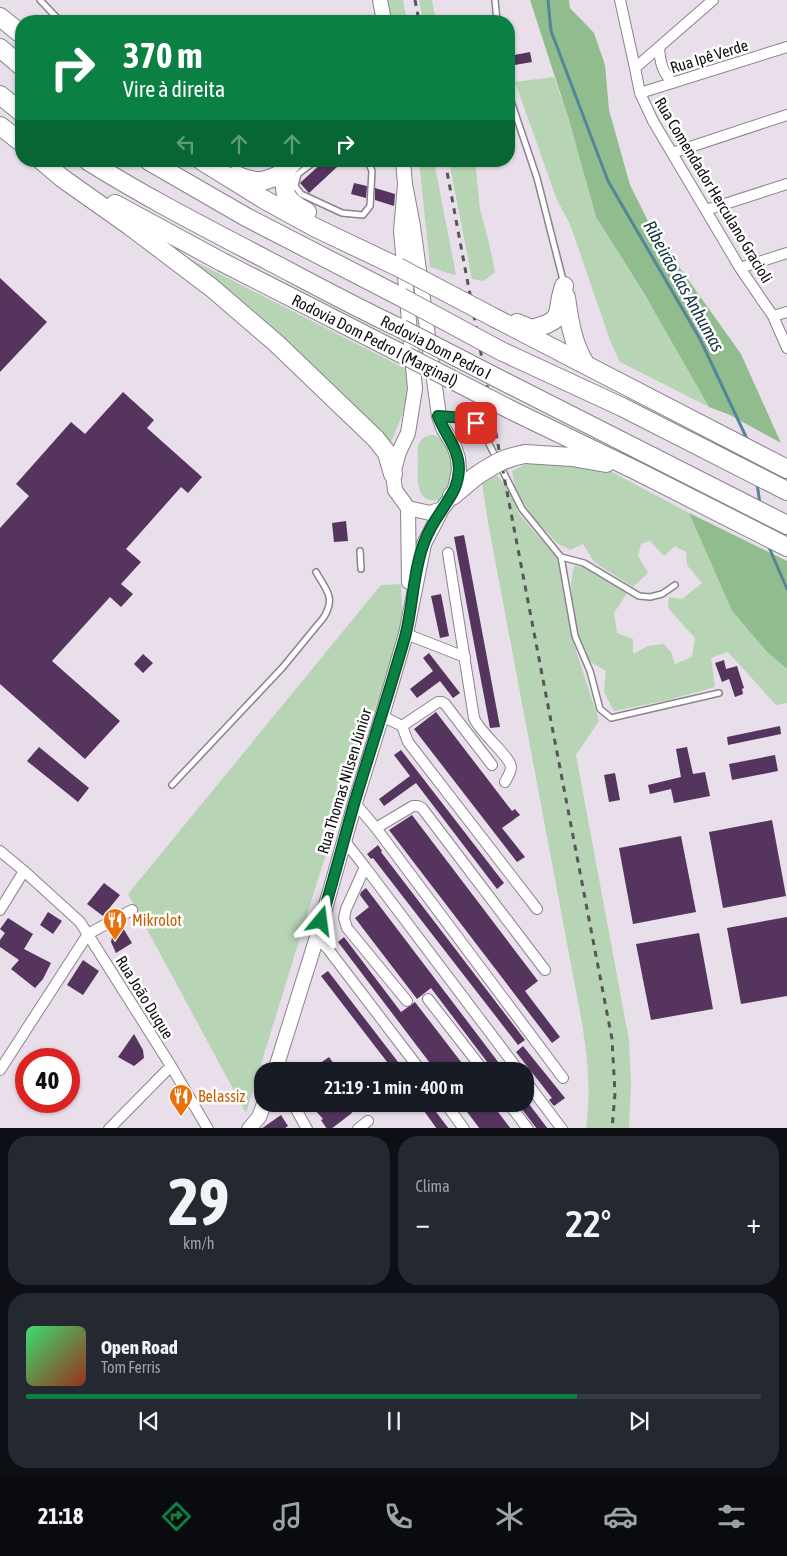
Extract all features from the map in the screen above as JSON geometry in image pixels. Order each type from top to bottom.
[{"type":"highway","points":[[0,17],[15,29]]},
{"type":"highway","points":[[0,48],[15,61]]},
{"type":"highway","points":[[0,95],[15,107]]},
{"type":"highway","points":[[0,126],[15,138]]},
{"type":"highway","points":[[49,167],[212,288],[276,343],[376,439],[387,453],[393,474]]},
{"type":"highway","name":"Rodovia Dom Pedro I (Marginal)","points":[[59,167],[116,204],[222,262],[511,410],[787,547]]},
{"type":"highway","name":"Rodovia Dom Pedro I","points":[[97,167],[132,189],[198,225],[346,302],[787,524]]},
{"type":"highway","name":"Rodovia Dom Pedro I","points":[[159,167],[246,217],[501,351],[622,407],[787,491]]},
{"type":"highway","points":[[212,167],[265,200],[316,228],[398,267],[787,469]]},
{"type":"highway","points":[[217,167],[251,181],[268,180],[290,167]]},
{"type":"highway","points":[[292,167],[284,191],[288,199],[295,206],[364,244],[370,254]]},
{"type":"highway","points":[[493,317],[512,320],[532,329],[548,324],[558,314],[560,297],[564,286]]},
{"type":"highway","points":[[564,286],[575,343],[586,365]]},
{"type":"highway","points":[[447,503],[476,476],[503,460],[525,454],[588,460],[637,471]]},
{"type":"street","points":[[380,0],[383,15]]},
{"type":"street","name":"Rua Comendador Herculano Gracioli","points":[[620,0],[640,93],[653,121],[740,268],[773,316],[787,348]]},
{"type":"street","points":[[636,70],[659,47],[713,0]]},
{"type":"street","points":[[659,47],[662,70],[673,83]]},
{"type":"street","name":"Rua Ipê Verde","points":[[640,93],[787,47]]},
{"type":"street","points":[[672,153],[787,115]]},
{"type":"street","points":[[403,167],[401,231],[416,388],[408,433],[399,452],[393,474],[395,490],[408,508],[430,512],[447,503]]},
{"type":"street","points":[[404,184],[413,226],[441,422]]},
{"type":"street","points":[[706,210],[787,184]]},
{"type":"street","points":[[740,268],[787,253]]},
{"type":"street","points":[[773,316],[787,312]]},
{"type":"street","name":"Rua Thomas Nilsen Júnior","points":[[414,565],[456,485],[459,470],[454,446],[441,422]]},
{"type":"street","name":"Rua Thomas Nilsen Júnior","points":[[278,1062],[317,937],[406,634],[410,616],[414,565],[408,508]]},
{"type":"street","points":[[448,553],[474,718],[511,766],[505,782]]},
{"type":"street","points":[[406,634],[465,657]]},
{"type":"street","points":[[402,726],[438,702],[442,702],[492,765]]},
{"type":"street","points":[[382,716],[402,726],[408,742],[537,909]]},
{"type":"street","points":[[355,803],[376,828],[563,1078]]},
{"type":"street","points":[[376,828],[413,806],[422,808],[545,970]]},
{"type":"street","points":[[344,840],[512,1062]]},
{"type":"street","name":"Rua João Duque","points":[[0,851],[80,922],[208,1128]]},
{"type":"street","points":[[365,867],[346,910],[344,918],[347,928],[407,1001]]},
{"type":"street","points":[[0,910],[24,871]]},
{"type":"street","points":[[0,1070],[88,934],[132,910]]},
{"type":"street","points":[[317,937],[414,1062]]},
{"type":"street","points":[[428,999],[477,1062]]},
{"type":"street","points":[[109,1128],[171,1066]]},
{"type":"street","points":[[534,1092],[562,1128]]},
{"type":"street","points":[[249,1128],[259,1118],[261,1112]]},
{"type":"street","points":[[298,1112],[307,1128]]},
{"type":"street","points":[[452,1112],[464,1128]]},
{"type":"street","points":[[515,1112],[528,1128]]},
{"type":"street","points":[[358,1128],[368,1121]]},
{"type":"lane","points":[[495,0],[496,15]]},
{"type":"lane","points":[[43,1],[55,15]]},
{"type":"lane","points":[[515,113],[537,178],[564,286]]},
{"type":"lane","points":[[307,167],[298,174],[295,186],[301,194],[342,213],[363,215],[370,206],[372,171],[370,167]]},
{"type":"lane","points":[[441,422],[465,418],[476,423],[486,438],[522,509],[561,557],[575,636],[590,671],[600,709],[611,718],[719,693]]},
{"type":"lane","points":[[360,551],[361,569]]},
{"type":"lane","points":[[561,557],[584,563],[639,596],[662,594],[675,585]]},
{"type":"lane","points":[[172,785],[282,666],[324,617],[329,609],[330,598],[316,572]]},
{"type":"green space","points":[[386,0],[403,0],[406,15],[389,15]]},
{"type":"green space","points":[[419,0],[432,0],[435,15],[422,15]]},
{"type":"green space","points":[[530,0],[569,0],[570,8],[594,33],[605,65],[609,110],[630,185],[652,229],[741,354],[781,443],[730,415],[709,407],[645,295],[596,217],[569,120]]},
{"type":"green space","points":[[554,77],[569,120],[596,217],[655,312],[709,407],[620,362],[611,343],[570,224],[557,200],[515,82]]},
{"type":"green space","points":[[420,167],[435,167],[456,275],[430,267]]},
{"type":"green space","points":[[450,167],[476,167],[480,209],[495,272],[484,281],[472,279]]},
{"type":"green space","points":[[167,247],[408,370],[403,413],[391,442],[381,438]]},
{"type":"green space","points":[[435,435],[442,440],[448,450],[453,470],[446,498],[429,500],[420,492],[418,445],[425,437]]},
{"type":"green space","points":[[528,463],[610,471],[689,513],[732,611],[767,652],[787,669],[787,703],[776,705],[728,652],[711,658],[715,687],[668,700],[614,711],[604,692],[606,671],[589,661],[574,632],[571,583],[574,566],[596,568],[627,593],[614,613],[617,633],[633,639],[633,654],[648,646],[664,644],[671,652],[675,664],[692,657],[695,638],[668,608],[669,597],[682,599],[702,583],[687,565],[686,552],[675,546],[664,556],[650,541],[641,544],[638,556],[648,573],[633,587],[594,562],[583,544],[570,550],[557,543],[534,518],[516,492],[512,471]]},
{"type":"green space","points":[[495,473],[509,490],[519,514],[557,558],[571,635],[599,721],[576,755],[629,1040],[631,1082],[629,1128],[586,1128],[588,1076],[582,1023],[482,482]]},
{"type":"green space","points":[[689,513],[787,561],[787,669],[767,652],[732,611]]},
{"type":"green space","points":[[401,584],[403,625],[319,876],[262,1062],[254,1062],[254,1087],[246,1113],[128,894],[381,585]]},
{"type":"building","points":[[530,52],[532,62],[515,65],[515,55]]},
{"type":"building","points":[[317,167],[337,167],[309,193],[300,183]]},
{"type":"building","points":[[354,183],[367,186],[366,198],[351,194]]},
{"type":"building","points":[[375,188],[395,194],[394,206],[375,200]]},
{"type":"building","points":[[0,278],[47,322],[0,372]]},
{"type":"building","points":[[123,392],[154,420],[147,428],[202,477],[188,493],[181,487],[126,549],[141,562],[121,584],[133,594],[121,607],[110,597],[52,661],[120,721],[85,759],[0,684],[0,528],[29,496],[16,484],[71,422],[85,434]]},
{"type":"building","points":[[346,521],[348,541],[334,542],[332,523]]},
{"type":"building","points":[[464,535],[500,727],[490,728],[454,537]]},
{"type":"building","points":[[441,594],[449,636],[440,638],[431,596]]},
{"type":"building","points":[[429,653],[460,693],[453,698],[440,681],[417,698],[410,689],[433,671],[423,658]]},
{"type":"building","points":[[143,654],[153,663],[143,673],[134,664]]},
{"type":"building","points":[[724,660],[726,669],[737,666],[744,688],[742,689],[743,694],[735,697],[729,679],[722,682],[715,663]]},
{"type":"building","points":[[436,712],[512,811],[515,809],[520,815],[502,828],[525,857],[517,862],[414,729]]},
{"type":"building","points":[[780,726],[781,734],[728,745],[727,737]]},
{"type":"building","points":[[39,747],[89,788],[78,802],[27,761]]},
{"type":"building","points":[[687,747],[693,774],[705,772],[710,796],[674,803],[671,789],[650,794],[648,785],[681,777],[676,749]]},
{"type":"building","points":[[401,750],[504,883],[497,889],[416,783],[384,806],[379,799],[410,776],[394,755]]},
{"type":"building","points":[[775,755],[778,771],[732,780],[729,764]]},
{"type":"building","points":[[615,773],[620,800],[609,802],[604,775]]},
{"type":"building","points":[[412,815],[538,981],[525,991],[560,1037],[552,1043],[389,830]]},
{"type":"building","points":[[772,820],[786,896],[723,908],[709,832]]},
{"type":"building","points":[[681,836],[696,912],[633,924],[619,848]]},
{"type":"building","points":[[378,845],[381,852],[525,1040],[518,1045],[373,858],[371,859],[367,854]]},
{"type":"building","points":[[104,883],[120,895],[103,916],[87,904]]},
{"type":"building","points":[[366,888],[498,1062],[487,1062],[431,988],[417,999],[355,918],[369,907],[360,895]]},
{"type":"building","points":[[48,912],[62,921],[53,934],[40,925]]},
{"type":"building","points":[[787,917],[787,996],[741,1004],[727,928]]},
{"type":"building","points":[[8,918],[33,934],[24,949],[51,963],[43,979],[35,988],[11,969],[19,960],[0,947],[0,940],[5,933],[0,929]]},
{"type":"building","points":[[123,928],[132,943],[116,953],[111,942],[113,933]]},
{"type":"building","points":[[699,933],[713,1009],[651,1020],[636,944]]},
{"type":"building","points":[[344,937],[401,1012],[415,1002],[461,1062],[429,1062],[338,942]]},
{"type":"building","points":[[83,960],[99,971],[83,995],[67,985]]},
{"type":"building","points":[[328,971],[398,1062],[387,1062],[321,976]]},
{"type":"building","points":[[134,1034],[143,1050],[144,1058],[134,1066],[118,1057]]},
{"type":"building","points":[[523,1046],[565,1098],[554,1106],[549,1100],[552,1098],[534,1075],[534,1062],[524,1062],[516,1052]]},
{"type":"building","points":[[329,1057],[333,1062],[322,1062]]},
{"type":"building","points":[[534,1111],[547,1128],[536,1128],[524,1112]]},
{"type":"building","points":[[317,1112],[352,1113],[332,1128],[326,1128],[321,1120],[323,1119]]},
{"type":"building","points":[[425,1112],[436,1112],[448,1128],[436,1128]]},
{"type":"building","points":[[467,1112],[498,1112],[510,1128],[479,1128]]},
{"type":"building","points":[[281,1115],[288,1126],[285,1128],[262,1128]]},
{"type":"waterway","name":"Ribeirão das Anhumas","points":[[548,0],[551,31],[608,181],[700,339],[748,441]]},
{"type":"waterway","name":"Ribeirão das Anhumas","points":[[757,483],[760,504]]},
{"type":"waterway","name":"Ribeirão das Anhumas","points":[[768,545],[787,589]]},
{"type":"railway","points":[[415,0],[418,15]]},
{"type":"railway","points":[[446,167],[612,1039],[615,1093],[612,1128]]},
{"type":"place","name":"Mikrolot","points":[[115,941]]},
{"type":"place","name":"Belassiz","points":[[181,1117]]},
{"type":"route","points":[[321,921],[406,634],[424,544],[442,509],[452,496],[456,485],[459,470],[458,458],[454,446],[438,416],[465,418],[476,423]]}]
